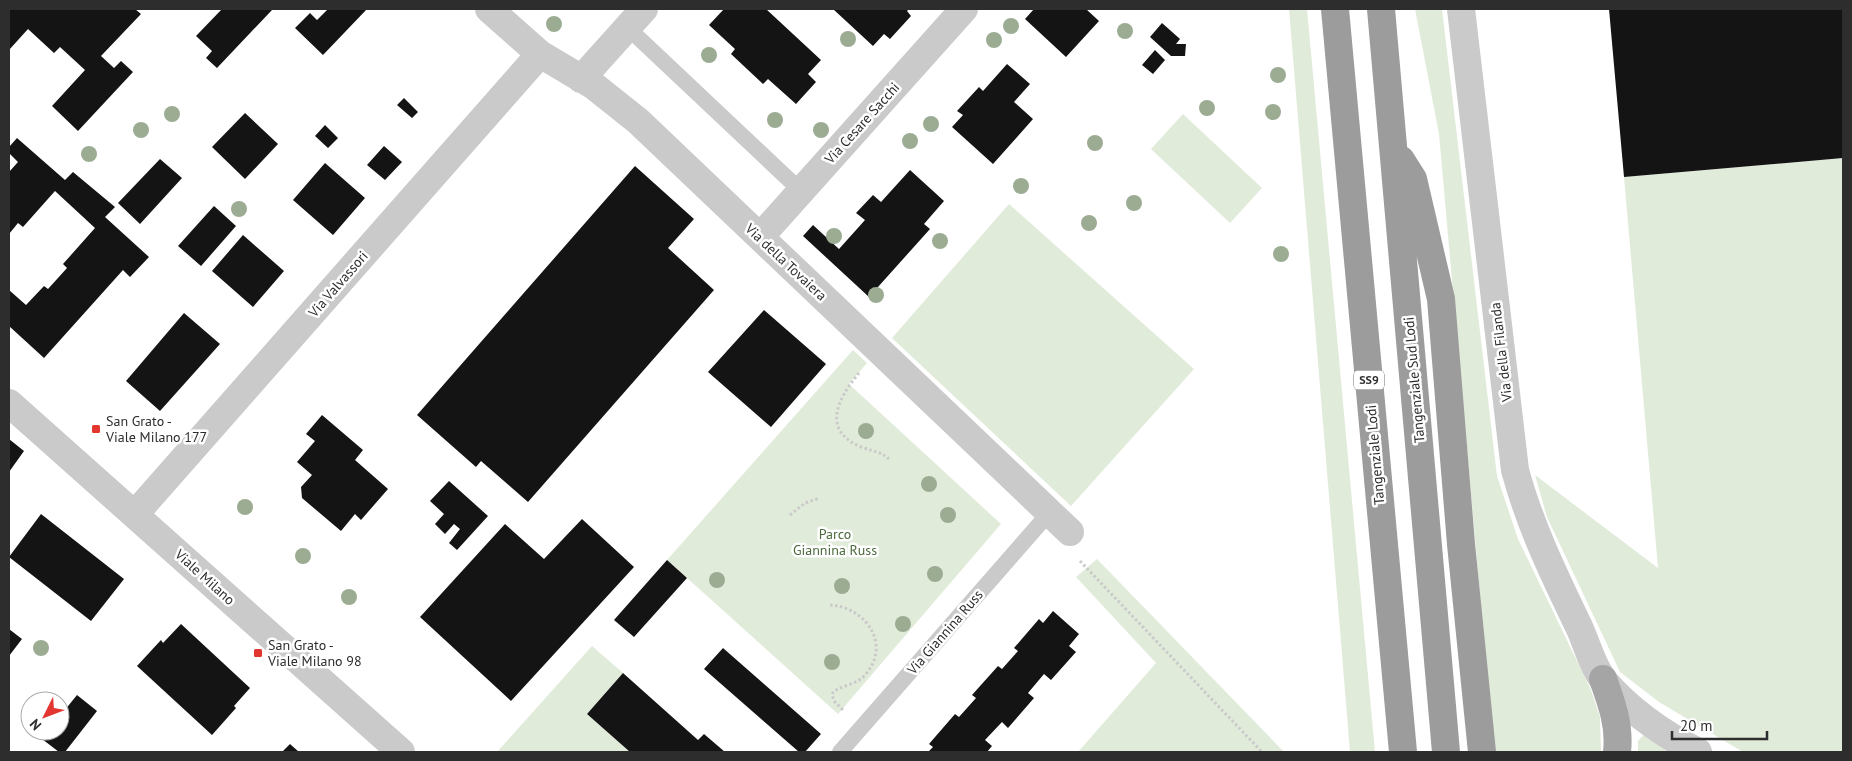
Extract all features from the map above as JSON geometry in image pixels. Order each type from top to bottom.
[{"type":"highway","name":"Tangenziale Lodi","points":[[1334,9],[1403,752]]},
{"type":"highway","name":"Tangenziale Sud Lodi","points":[[1381,9],[1446,752]]},
{"type":"highway","points":[[1393,147],[1413,179],[1441,299],[1461,544],[1482,752]]},
{"type":"main road","points":[[1603,679],[1614,708],[1619,736],[1617,752]]},
{"type":"street","name":"Via della Tovaiera","points":[[489,9],[540,54],[581,79],[638,121],[1070,532]]},
{"type":"street","name":"Via Cesare Sacchi","points":[[760,237],[964,9]]},
{"type":"street","name":"Via della Filanda","points":[[1461,9],[1515,470],[1535,534],[1603,679],[1628,705],[1649,722],[1698,752]]},
{"type":"street","points":[[581,79],[636,18]]},
{"type":"street","name":"Via Valvassori","points":[[135,514],[540,54]]},
{"type":"street","name":"Viale Milano","points":[[9,403],[401,752]]},
{"type":"lane","points":[[636,18],[801,191]]},
{"type":"lane","name":"Via Giannina Russ","points":[[840,752],[1050,512]]},
{"type":"path","points":[[880,350],[842,395],[836,415],[838,424],[848,439],[862,448],[881,453],[889,459]]},
{"type":"path","points":[[790,515],[805,503],[820,498]]},
{"type":"path","points":[[1070,532],[1074,551],[1081,563],[1262,752]]},
{"type":"path","points":[[830,605],[847,607],[857,612],[872,628],[875,639],[874,659],[865,675],[854,684],[837,689],[832,694],[834,701],[862,727]]},
{"type":"green space","points":[[1289,9],[1307,9],[1375,752],[1350,752]]},
{"type":"green space","points":[[1415,9],[1442,9],[1497,476],[1518,539],[1591,690],[1600,717],[1601,752],[1494,752],[1439,134]]},
{"type":"green space","points":[[1183,114],[1262,188],[1230,223],[1151,149]]},
{"type":"green space","points":[[1843,158],[1843,752],[1743,752],[1659,702],[1620,672],[1547,517],[1535,475],[1658,568],[1624,177]]},
{"type":"green space","points":[[1009,204],[1194,369],[1071,506],[892,338]]},
{"type":"green space","name":"Parco Giannina Russ","points":[[853,350],[867,363],[849,384],[1001,524],[838,714],[667,560]]},
{"type":"green space","points":[[1097,559],[1284,752],[1078,752],[1156,663],[1076,577]]},
{"type":"green space","points":[[592,646],[623,673],[587,714],[630,752],[497,752]]},
{"type":"green space","points":[[1645,733],[1673,752],[1638,752],[1638,741]]},
{"type":"building","points":[[9,9],[135,9],[141,14],[101,56],[114,68],[121,61],[133,72],[78,131],[52,106],[85,70],[60,47],[54,53],[28,29],[9,50]]},
{"type":"building","points":[[222,9],[272,10],[217,68],[206,58],[212,51],[196,36]]},
{"type":"building","points":[[328,9],[367,9],[323,55],[295,28],[310,13],[317,20]]},
{"type":"building","points":[[724,9],[766,9],[821,60],[808,74],[816,82],[796,104],[768,79],[763,84],[731,54],[735,49],[709,25]]},
{"type":"building","points":[[833,9],[909,9],[907,11],[911,16],[890,39],[884,34],[873,46]]},
{"type":"building","points":[[1034,9],[1086,9],[1099,21],[1066,57],[1025,19]]},
{"type":"building","points":[[1609,9],[1843,9],[1843,158],[1624,177]]},
{"type":"building","points":[[1162,23],[1180,39],[1176,44],[1186,44],[1185,56],[1171,56],[1150,37]]},
{"type":"building","points":[[1155,50],[1165,60],[1153,74],[1142,65]]},
{"type":"building","points":[[1007,64],[1030,84],[1014,102],[1033,119],[993,164],[952,127],[963,115],[957,111],[979,87],[983,91]]},
{"type":"building","points":[[404,98],[418,112],[412,118],[397,105]]},
{"type":"building","points":[[245,113],[278,144],[245,179],[212,147]]},
{"type":"building","points":[[325,125],[338,138],[328,148],[315,136]]},
{"type":"building","points":[[17,138],[65,180],[73,172],[115,207],[105,217],[149,257],[130,277],[123,270],[44,358],[9,326],[9,290],[26,305],[44,286],[48,289],[67,268],[63,264],[95,228],[55,191],[23,227],[18,223],[9,234],[9,172],[18,162],[9,153],[9,147]]},
{"type":"building","points":[[384,146],[402,162],[385,180],[367,165]]},
{"type":"building","points":[[160,159],[182,178],[140,224],[118,203]]},
{"type":"building","points":[[325,163],[365,198],[333,235],[293,200]]},
{"type":"building","points":[[635,166],[694,219],[668,248],[714,290],[528,502],[481,461],[476,467],[417,415]]},
{"type":"building","points":[[910,170],[944,201],[924,224],[930,229],[869,297],[803,236],[813,225],[839,249],[865,220],[856,213],[873,195],[881,202]]},
{"type":"building","points":[[214,206],[236,226],[201,266],[178,246]]},
{"type":"building","points":[[243,235],[284,271],[253,307],[212,271]]},
{"type":"building","points":[[764,310],[826,364],[771,427],[708,372]]},
{"type":"building","points":[[184,313],[220,344],[160,411],[126,381]]},
{"type":"building","points":[[322,415],[363,450],[355,460],[388,489],[361,520],[355,514],[341,531],[302,498],[301,487],[312,475],[297,462],[315,441],[306,434]]},
{"type":"building","points":[[9,439],[24,451],[9,472]]},
{"type":"building","points":[[449,481],[488,516],[457,550],[449,543],[460,529],[454,524],[445,534],[435,524],[444,514],[430,501]]},
{"type":"building","points":[[41,514],[124,579],[91,621],[9,557]]},
{"type":"building","points":[[582,519],[634,567],[511,701],[420,617],[505,524],[544,559]]},
{"type":"building","points":[[667,560],[687,578],[634,637],[614,620]]},
{"type":"building","points":[[1053,611],[1079,634],[1069,646],[1076,652],[1051,680],[1044,674],[1028,693],[1034,698],[1008,728],[1002,722],[985,740],[992,746],[987,752],[928,752],[933,747],[929,744],[955,714],[959,717],[976,698],[972,695],[998,666],[1002,669],[1018,651],[1014,648],[1039,619],[1043,623]]},
{"type":"building","points":[[181,624],[250,688],[234,706],[236,708],[212,735],[137,666],[161,640],[163,643]]},
{"type":"building","points":[[9,629],[22,639],[9,656]]},
{"type":"building","points":[[723,648],[821,734],[805,752],[799,752],[704,669]]},
{"type":"building","points":[[623,673],[698,740],[704,734],[725,752],[630,752],[587,714]]},
{"type":"building","points":[[77,695],[97,711],[65,752],[59,752],[45,741],[70,741],[70,704]]},
{"type":"building","points":[[290,744],[299,752],[282,752]]},
{"type":"place","name":"San Grato - Viale Milano 177","points":[[96,429]]},
{"type":"place","name":"San Grato - Viale Milano 98","points":[[258,653]]}]
